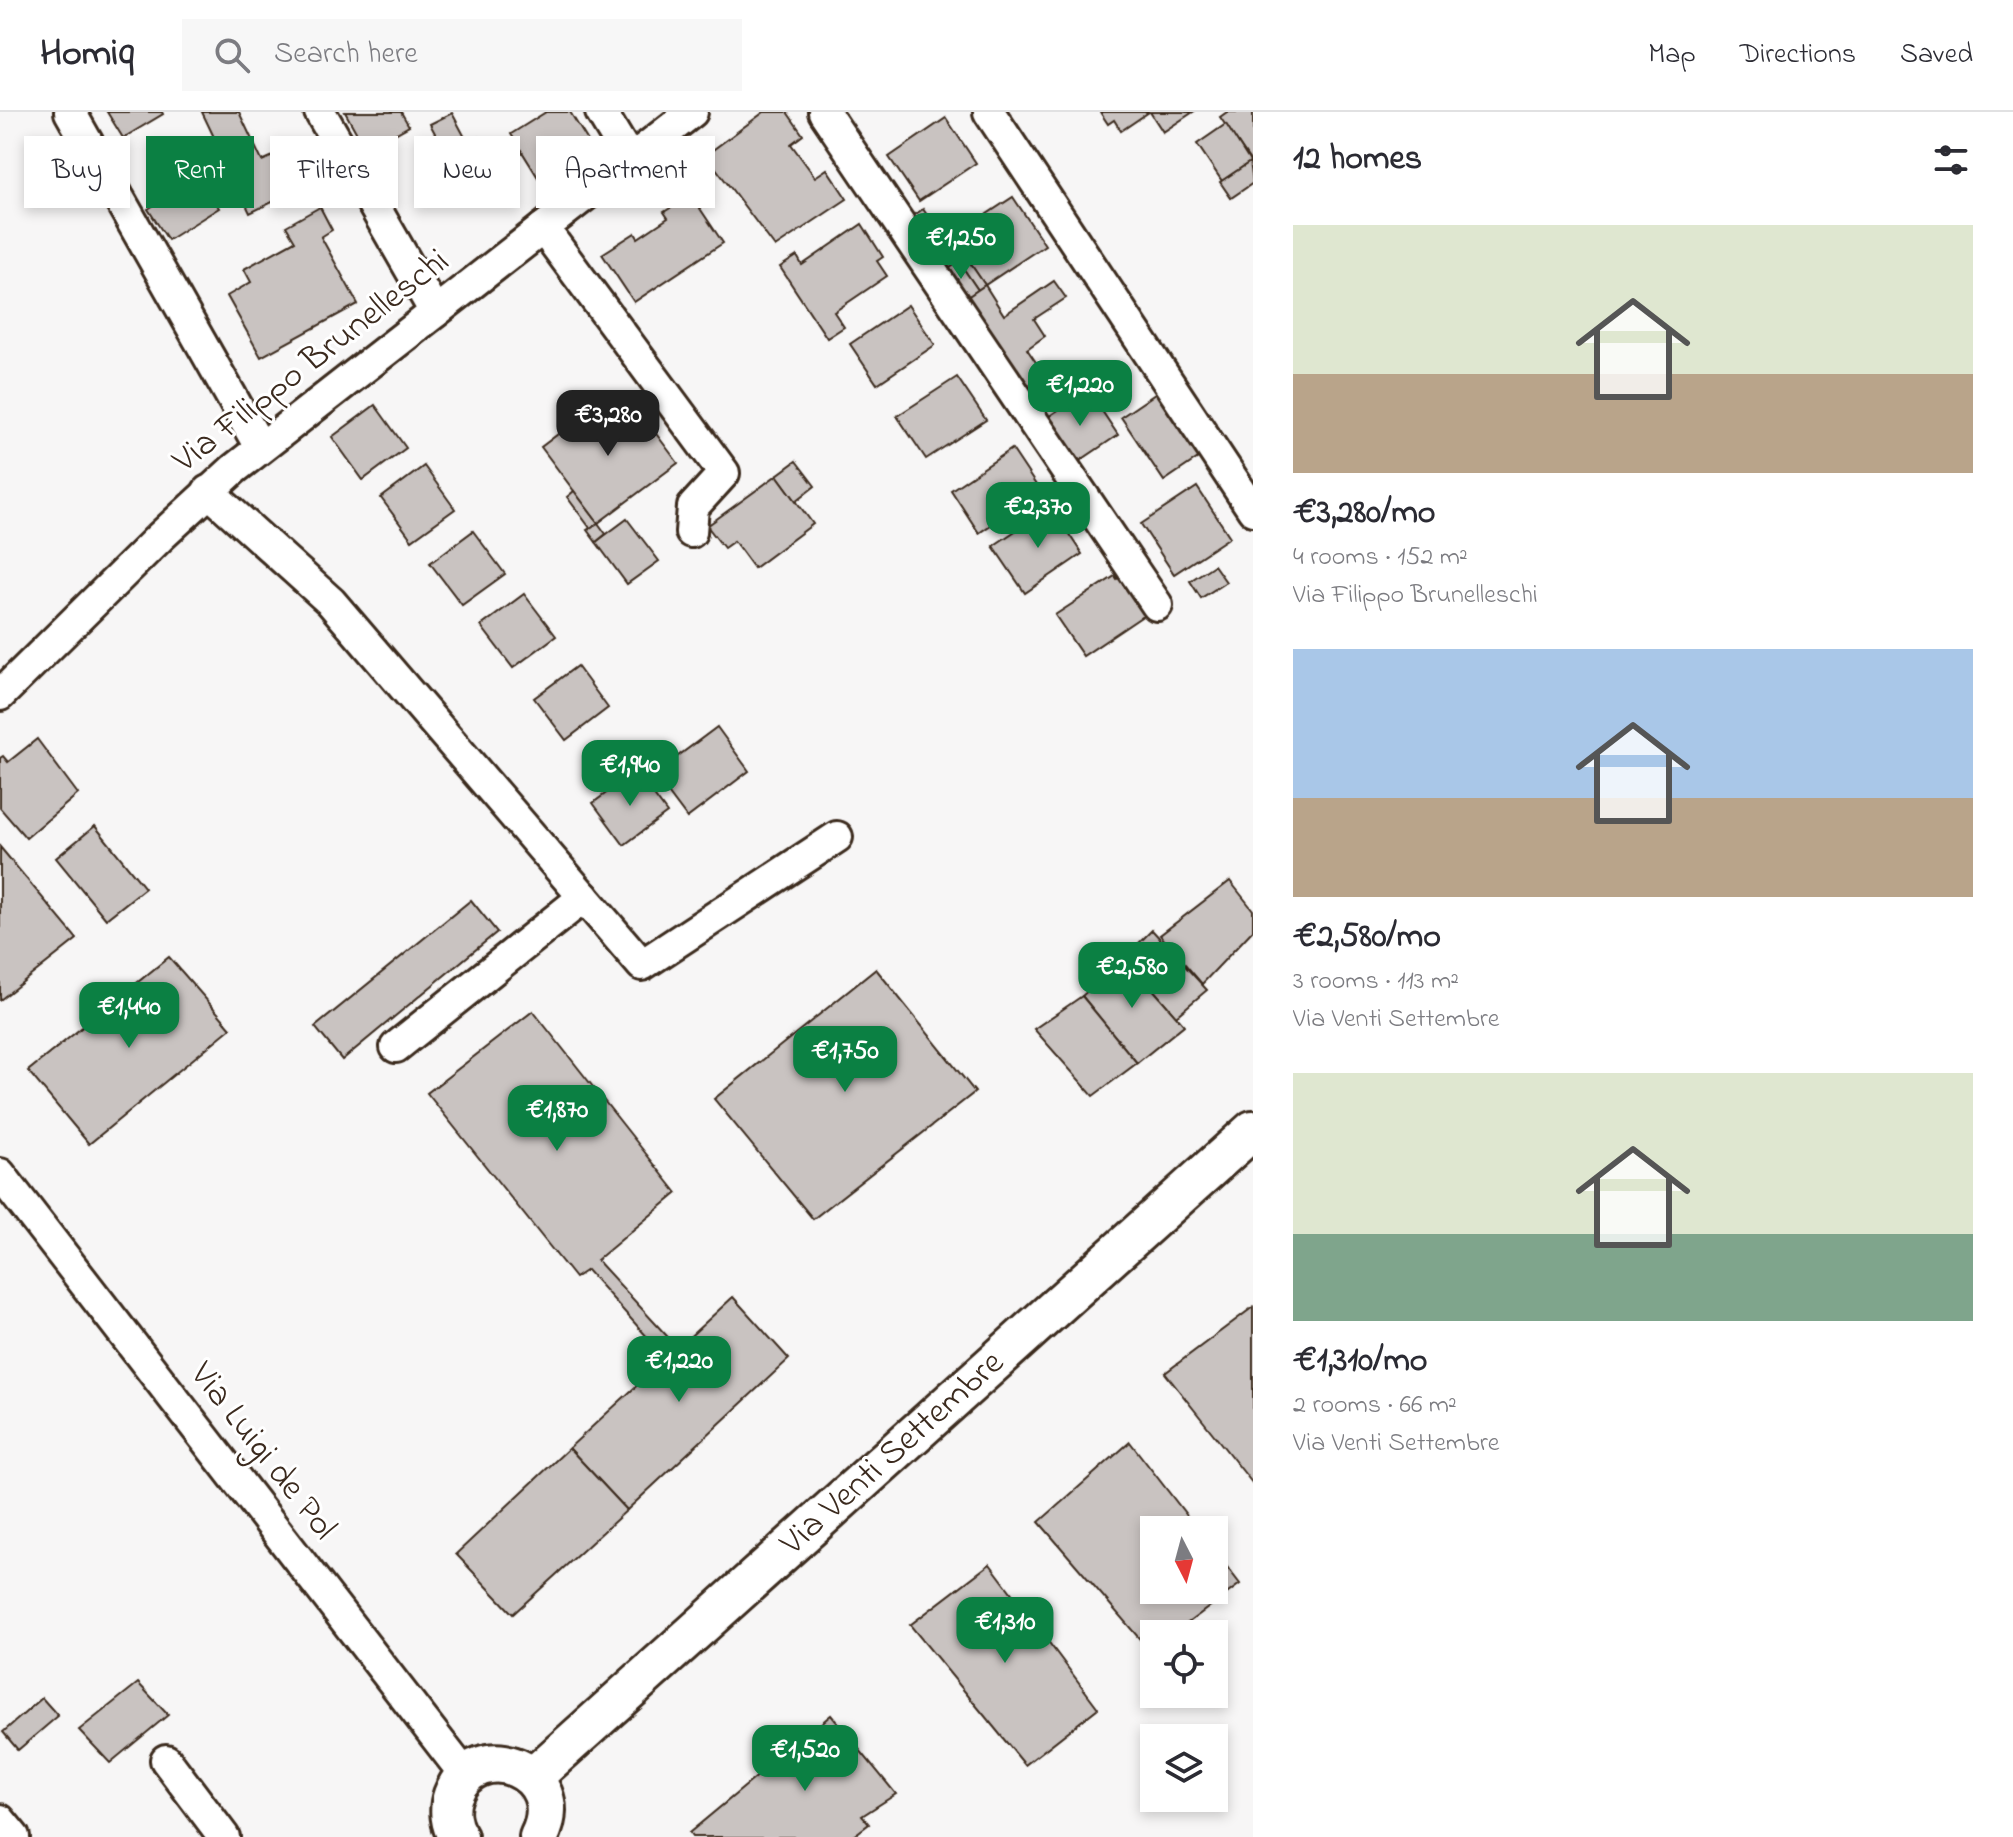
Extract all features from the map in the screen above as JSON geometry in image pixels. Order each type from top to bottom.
[{"type":"main road","name":"Via Venti Settembre","points":[[533,1777],[1253,1130]]},
{"type":"main road","points":[[458,1837],[450,1816],[451,1801],[466,1776],[492,1763],[521,1769],[533,1777],[546,1805],[546,1821],[539,1837]]},
{"type":"street","points":[[70,112],[260,447]]},
{"type":"street","points":[[320,112],[435,312]]},
{"type":"street","points":[[601,112],[616,136]]},
{"type":"street","name":"Via Filippo Brunelleschi","points":[[661,136],[692,112]]},
{"type":"street","points":[[824,112],[1157,605]]},
{"type":"street","points":[[989,112],[1253,510]]},
{"type":"street","name":"Via Filippo Brunelleschi","points":[[0,695],[208,491],[260,447],[569,208]]},
{"type":"street","points":[[543,228],[724,473],[693,507],[691,532]]},
{"type":"street","points":[[208,491],[331,602],[642,965],[837,837]]},
{"type":"street","points":[[396,1047],[584,897]]},
{"type":"street","name":"Via Luigi de Pol","points":[[0,1174],[466,1776]]},
{"type":"street","points":[[166,1760],[224,1837]]},
{"type":"street","points":[[0,1820],[14,1837]]},
{"type":"building","points":[[107,112],[162,112],[126,136],[122,136]]},
{"type":"building","points":[[202,112],[239,112],[250,136],[213,136]]},
{"type":"building","points":[[345,112],[401,112],[409,126],[391,136],[358,136]]},
{"type":"building","points":[[546,112],[570,112],[585,136],[536,136],[536,174],[520,148],[520,136],[511,134]]},
{"type":"building","points":[[764,112],[787,112],[803,135],[791,144],[815,177],[827,169],[847,199],[775,247],[715,167],[715,148]]},
{"type":"building","points":[[1100,112],[1149,112],[1121,131],[1114,120],[1108,124]]},
{"type":"building","points":[[1150,112],[1193,112],[1163,132]]},
{"type":"building","points":[[1227,112],[1253,112],[1253,165],[1220,117]]},
{"type":"building","points":[[452,113],[464,136],[436,136],[430,124]]},
{"type":"building","points":[[946,118],[976,163],[919,201],[889,157]]},
{"type":"building","points":[[1226,124],[1250,162],[1222,181],[1197,144]]},
{"type":"building","points":[[254,144],[262,161],[270,157],[270,203],[250,213],[248,208],[254,208]]},
{"type":"building","points":[[1250,162],[1253,183],[1231,198],[1220,182]]},
{"type":"building","points":[[1013,197],[1045,245],[985,285],[952,237]]},
{"type":"building","points":[[150,208],[219,208],[168,240]]},
{"type":"building","points":[[321,208],[332,230],[321,237],[358,304],[261,357],[227,296],[251,282],[244,269],[295,241],[286,226]]},
{"type":"building","points":[[670,208],[700,208],[723,243],[634,302],[602,254],[635,233],[638,238],[668,218],[664,212]]},
{"type":"building","points":[[923,209],[959,262],[942,274],[906,221]]},
{"type":"building","points":[[862,224],[883,257],[877,261],[887,276],[834,312],[844,327],[827,338],[780,267],[797,256],[802,265]]},
{"type":"building","points":[[966,257],[985,285],[978,290],[959,262]]},
{"type":"building","points":[[959,262],[978,290],[963,300],[944,272]]},
{"type":"building","points":[[1054,281],[1066,298],[1034,319],[1045,336],[1027,349],[1048,380],[1027,395],[963,300],[985,285],[1004,315]]},
{"type":"building","points":[[908,305],[935,345],[877,384],[850,344]]},
{"type":"building","points":[[957,377],[986,420],[926,459],[897,416]]},
{"type":"building","points":[[1164,388],[1207,452],[1164,481],[1121,417]]},
{"type":"building","points":[[1088,390],[1118,435],[1072,466],[1042,421]]},
{"type":"building","points":[[607,397],[627,425],[642,415],[678,463],[598,523],[541,447]]},
{"type":"building","points":[[375,405],[406,448],[363,480],[332,437]]},
{"type":"building","points":[[1012,449],[1040,491],[979,533],[951,490]]},
{"type":"building","points":[[796,461],[815,486],[796,501],[777,475]]},
{"type":"building","points":[[424,466],[455,509],[412,540],[381,498]]},
{"type":"building","points":[[777,475],[813,524],[754,568],[734,541],[724,548],[707,526]]},
{"type":"building","points":[[1197,487],[1230,537],[1174,574],[1141,524]]},
{"type":"building","points":[[574,491],[598,523],[590,528],[567,497]]},
{"type":"building","points":[[1051,507],[1082,554],[1025,593],[993,546]]},
{"type":"building","points":[[627,519],[659,561],[627,584],[596,542]]},
{"type":"building","points":[[598,523],[606,534],[596,542],[587,530]]},
{"type":"building","points":[[473,531],[505,574],[462,605],[430,563]]},
{"type":"building","points":[[1214,565],[1226,582],[1201,598],[1190,581]]},
{"type":"building","points":[[1128,572],[1153,609],[1083,656],[1055,615],[1115,576],[1117,579]]},
{"type":"building","points":[[524,594],[556,636],[513,668],[481,626]]},
{"type":"building","points":[[577,666],[608,708],[566,740],[534,698]]},
{"type":"building","points":[[717,727],[749,771],[687,818],[654,774]]},
{"type":"building","points":[[37,739],[78,794],[26,838],[0,808],[0,758],[3,756],[8,762]]},
{"type":"building","points":[[636,771],[667,813],[624,845],[593,803]]},
{"type":"building","points":[[95,826],[145,888],[106,919],[56,858]]},
{"type":"building","points":[[0,847],[77,939],[0,1000]]},
{"type":"building","points":[[1230,881],[1253,910],[1253,930],[1202,984],[1160,935]]},
{"type":"building","points":[[471,900],[497,932],[342,1060],[315,1027]]},
{"type":"building","points":[[1152,930],[1207,990],[1176,1016],[1125,957]]},
{"type":"building","points":[[169,957],[231,1028],[89,1144],[28,1071]]},
{"type":"building","points":[[1125,957],[1184,1025],[1137,1063],[1082,996]]},
{"type":"building","points":[[876,969],[975,1092],[813,1219],[714,1099]]},
{"type":"building","points":[[1082,996],[1137,1063],[1093,1096],[1034,1029]]},
{"type":"building","points":[[533,1011],[677,1193],[597,1260],[678,1348],[667,1359],[587,1270],[575,1278],[427,1093]]},
{"type":"building","points":[[733,1297],[789,1359],[627,1510],[569,1448]]},
{"type":"building","points":[[1253,1307],[1253,1484],[1165,1373]]},
{"type":"building","points":[[1130,1442],[1187,1516],[1140,1516],[1140,1604],[1213,1604],[1192,1620],[1140,1620],[1140,1639],[1039,1522]]},
{"type":"building","points":[[569,1448],[627,1510],[513,1614],[456,1554]]},
{"type":"building","points":[[990,1564],[1098,1708],[1025,1765],[910,1625]]},
{"type":"building","points":[[1228,1568],[1240,1584],[1228,1593]]},
{"type":"building","points":[[138,1683],[168,1715],[110,1763],[79,1730]]},
{"type":"building","points":[[42,1698],[58,1716],[18,1750],[3,1732]]},
{"type":"building","points":[[831,1715],[896,1794],[862,1816],[869,1824],[852,1837],[692,1837],[689,1833]]}]
